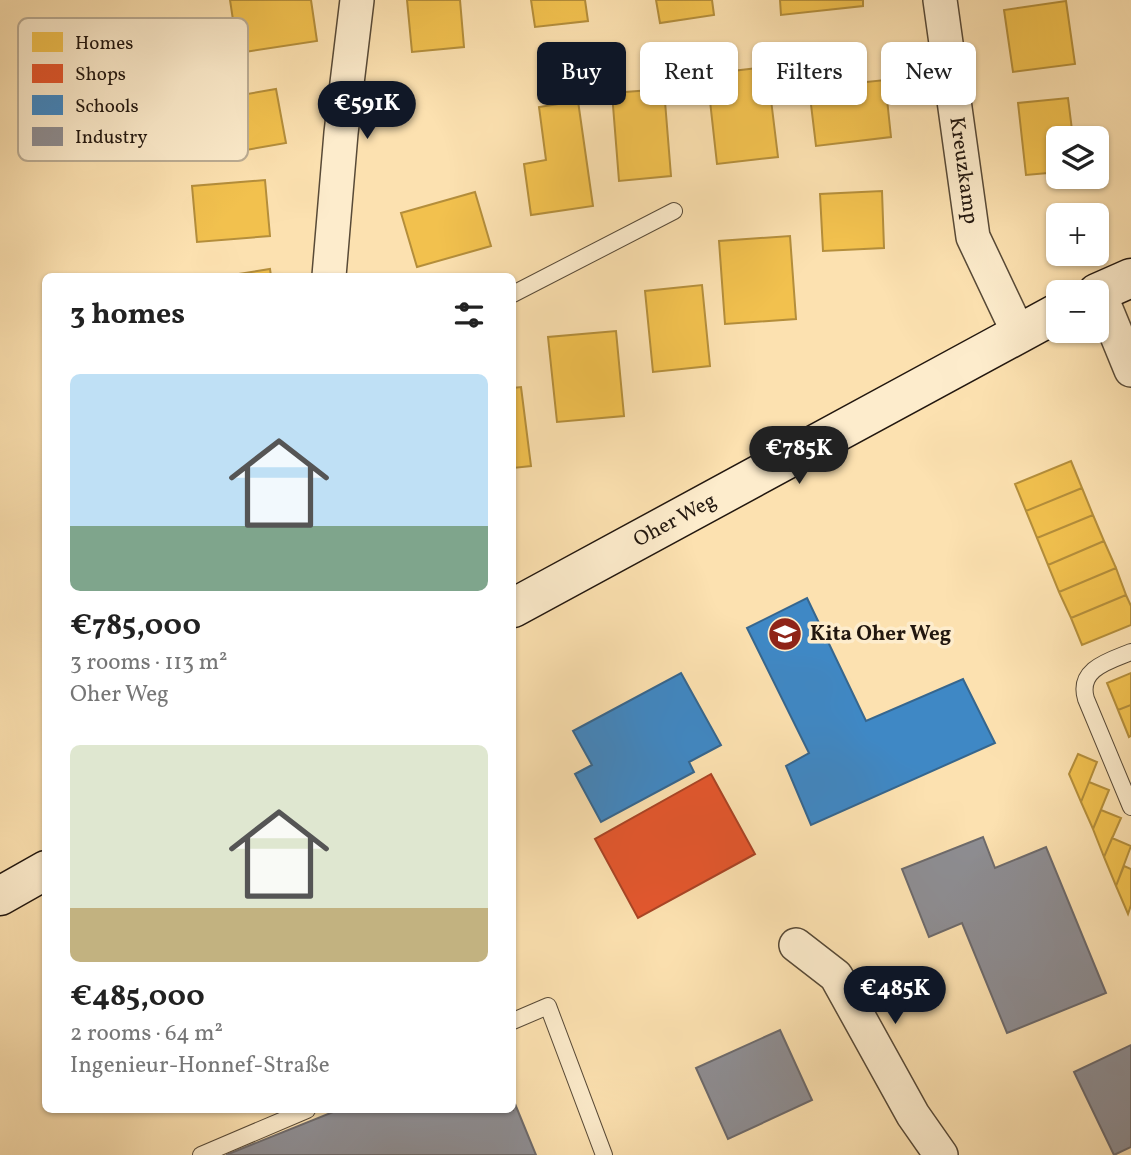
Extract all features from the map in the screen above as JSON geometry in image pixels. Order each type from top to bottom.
[{"type":"street","points":[[329,273],[341,133],[357,0]]},
{"type":"street","name":"Kreuzkamp","points":[[940,0],[972,237],[1018,332]]},
{"type":"street","points":[[1109,287],[1131,370]]},
{"type":"street","name":"Oher Weg","points":[[516,606],[1046,318]]},
{"type":"street","points":[[0,896],[42,872]]},
{"type":"street","points":[[796,945],[836,976],[913,1115],[941,1155]]},
{"type":"lane","points":[[516,292],[674,211]]},
{"type":"lane","points":[[1131,652],[1095,668],[1085,682],[1084,694],[1131,807]]},
{"type":"lane","points":[[516,1020],[548,1006],[604,1155]]},
{"type":"lane","points":[[201,1155],[300,1113]]},
{"type":"building: Homes","points":[[230,0],[311,0],[317,41],[248,51],[248,18],[233,18]]},
{"type":"building: Homes","points":[[407,0],[460,0],[464,47],[412,52]]},
{"type":"building: Homes","points":[[531,0],[585,0],[588,21],[535,27]]},
{"type":"building: Homes","points":[[656,0],[712,0],[714,15],[660,23]]},
{"type":"building: Homes","points":[[780,0],[863,0],[863,6],[781,15]]},
{"type":"building: Homes","points":[[1066,1],[1075,64],[1013,72],[1004,10]]},
{"type":"building: Homes","points":[[752,69],[752,105],[772,105],[778,157],[717,164],[710,105],[738,105],[738,70]]},
{"type":"building: Homes","points":[[881,80],[881,105],[888,105],[891,137],[816,146],[811,105],[867,105],[867,82]]},
{"type":"building: Homes","points":[[276,89],[286,143],[248,150],[248,94]]},
{"type":"building: Homes","points":[[640,91],[640,105],[665,105],[671,176],[619,181],[613,105],[626,105],[626,92]]},
{"type":"building: Homes","points":[[1068,98],[1072,126],[1046,126],[1046,173],[1026,175],[1018,103]]},
{"type":"building: Homes","points":[[579,105],[593,206],[531,215],[524,164],[546,160],[539,107]]},
{"type":"building: Homes","points":[[265,180],[270,236],[197,242],[192,186]]},
{"type":"building: Homes","points":[[882,191],[884,248],[823,251],[820,194]]},
{"type":"building: Homes","points":[[475,192],[491,246],[417,267],[401,213]]},
{"type":"building: Homes","points":[[790,236],[796,319],[725,324],[719,241]]},
{"type":"building: Homes","points":[[270,269],[271,273],[245,273]]},
{"type":"building: Homes","points":[[702,285],[710,366],[653,372],[645,291]]},
{"type":"building: Homes","points":[[616,331],[624,416],[557,422],[548,337]]},
{"type":"building: Homes","points":[[521,387],[531,466],[516,468],[516,388]]},
{"type":"building: Homes","points":[[1071,461],[1082,488],[1026,511],[1015,484]]},
{"type":"building: Homes","points":[[1082,488],[1093,515],[1037,538],[1026,511]]},
{"type":"building: Homes","points":[[1093,515],[1104,541],[1048,565],[1037,538]]},
{"type":"building: Homes","points":[[1104,541],[1116,568],[1059,592],[1048,565]]},
{"type":"building: Homes","points":[[1116,568],[1126,595],[1071,618],[1059,592]]},
{"type":"building: Homes","points":[[1126,595],[1131,606],[1131,625],[1082,645],[1071,618]]},
{"type":"building: Homes","points":[[1131,673],[1131,705],[1118,710],[1107,683]]},
{"type":"building: Homes","points":[[1131,705],[1131,736],[1129,737],[1118,710]]},
{"type":"building: Homes","points":[[1078,754],[1097,762],[1081,802],[1069,774]]},
{"type":"building: Homes","points":[[1089,782],[1109,790],[1093,829],[1081,802]]},
{"type":"building: Homes","points":[[1101,810],[1121,818],[1104,857],[1093,829]]},
{"type":"building: Homes","points":[[1112,838],[1131,846],[1116,886],[1104,857]]},
{"type":"building: Homes","points":[[1124,866],[1131,869],[1131,905],[1128,914],[1116,886]]},
{"type":"building: Shops","points":[[711,774],[755,854],[638,918],[595,839]]},
{"type":"building: Schools","points":[[807,598],[866,721],[963,679],[995,743],[811,825],[786,766],[809,753],[747,628]]},
{"type":"building: Schools","points":[[681,673],[721,745],[689,762],[694,772],[601,822],[575,774],[592,765],[573,731]]},
{"type":"building: Industry","points":[[983,837],[995,868],[1046,847],[1106,993],[1007,1033],[962,923],[929,937],[902,869]]},
{"type":"building: Industry","points":[[780,1030],[812,1100],[728,1139],[696,1068]]},
{"type":"building: Industry","points":[[1131,1045],[1131,1147],[1114,1155],[1074,1072]]},
{"type":"building: Industry","points":[[516,1106],[536,1155],[226,1155],[331,1113],[516,1113]]},
{"type":"place","name":"Kita Oher Weg","points":[[785,634]]}]
